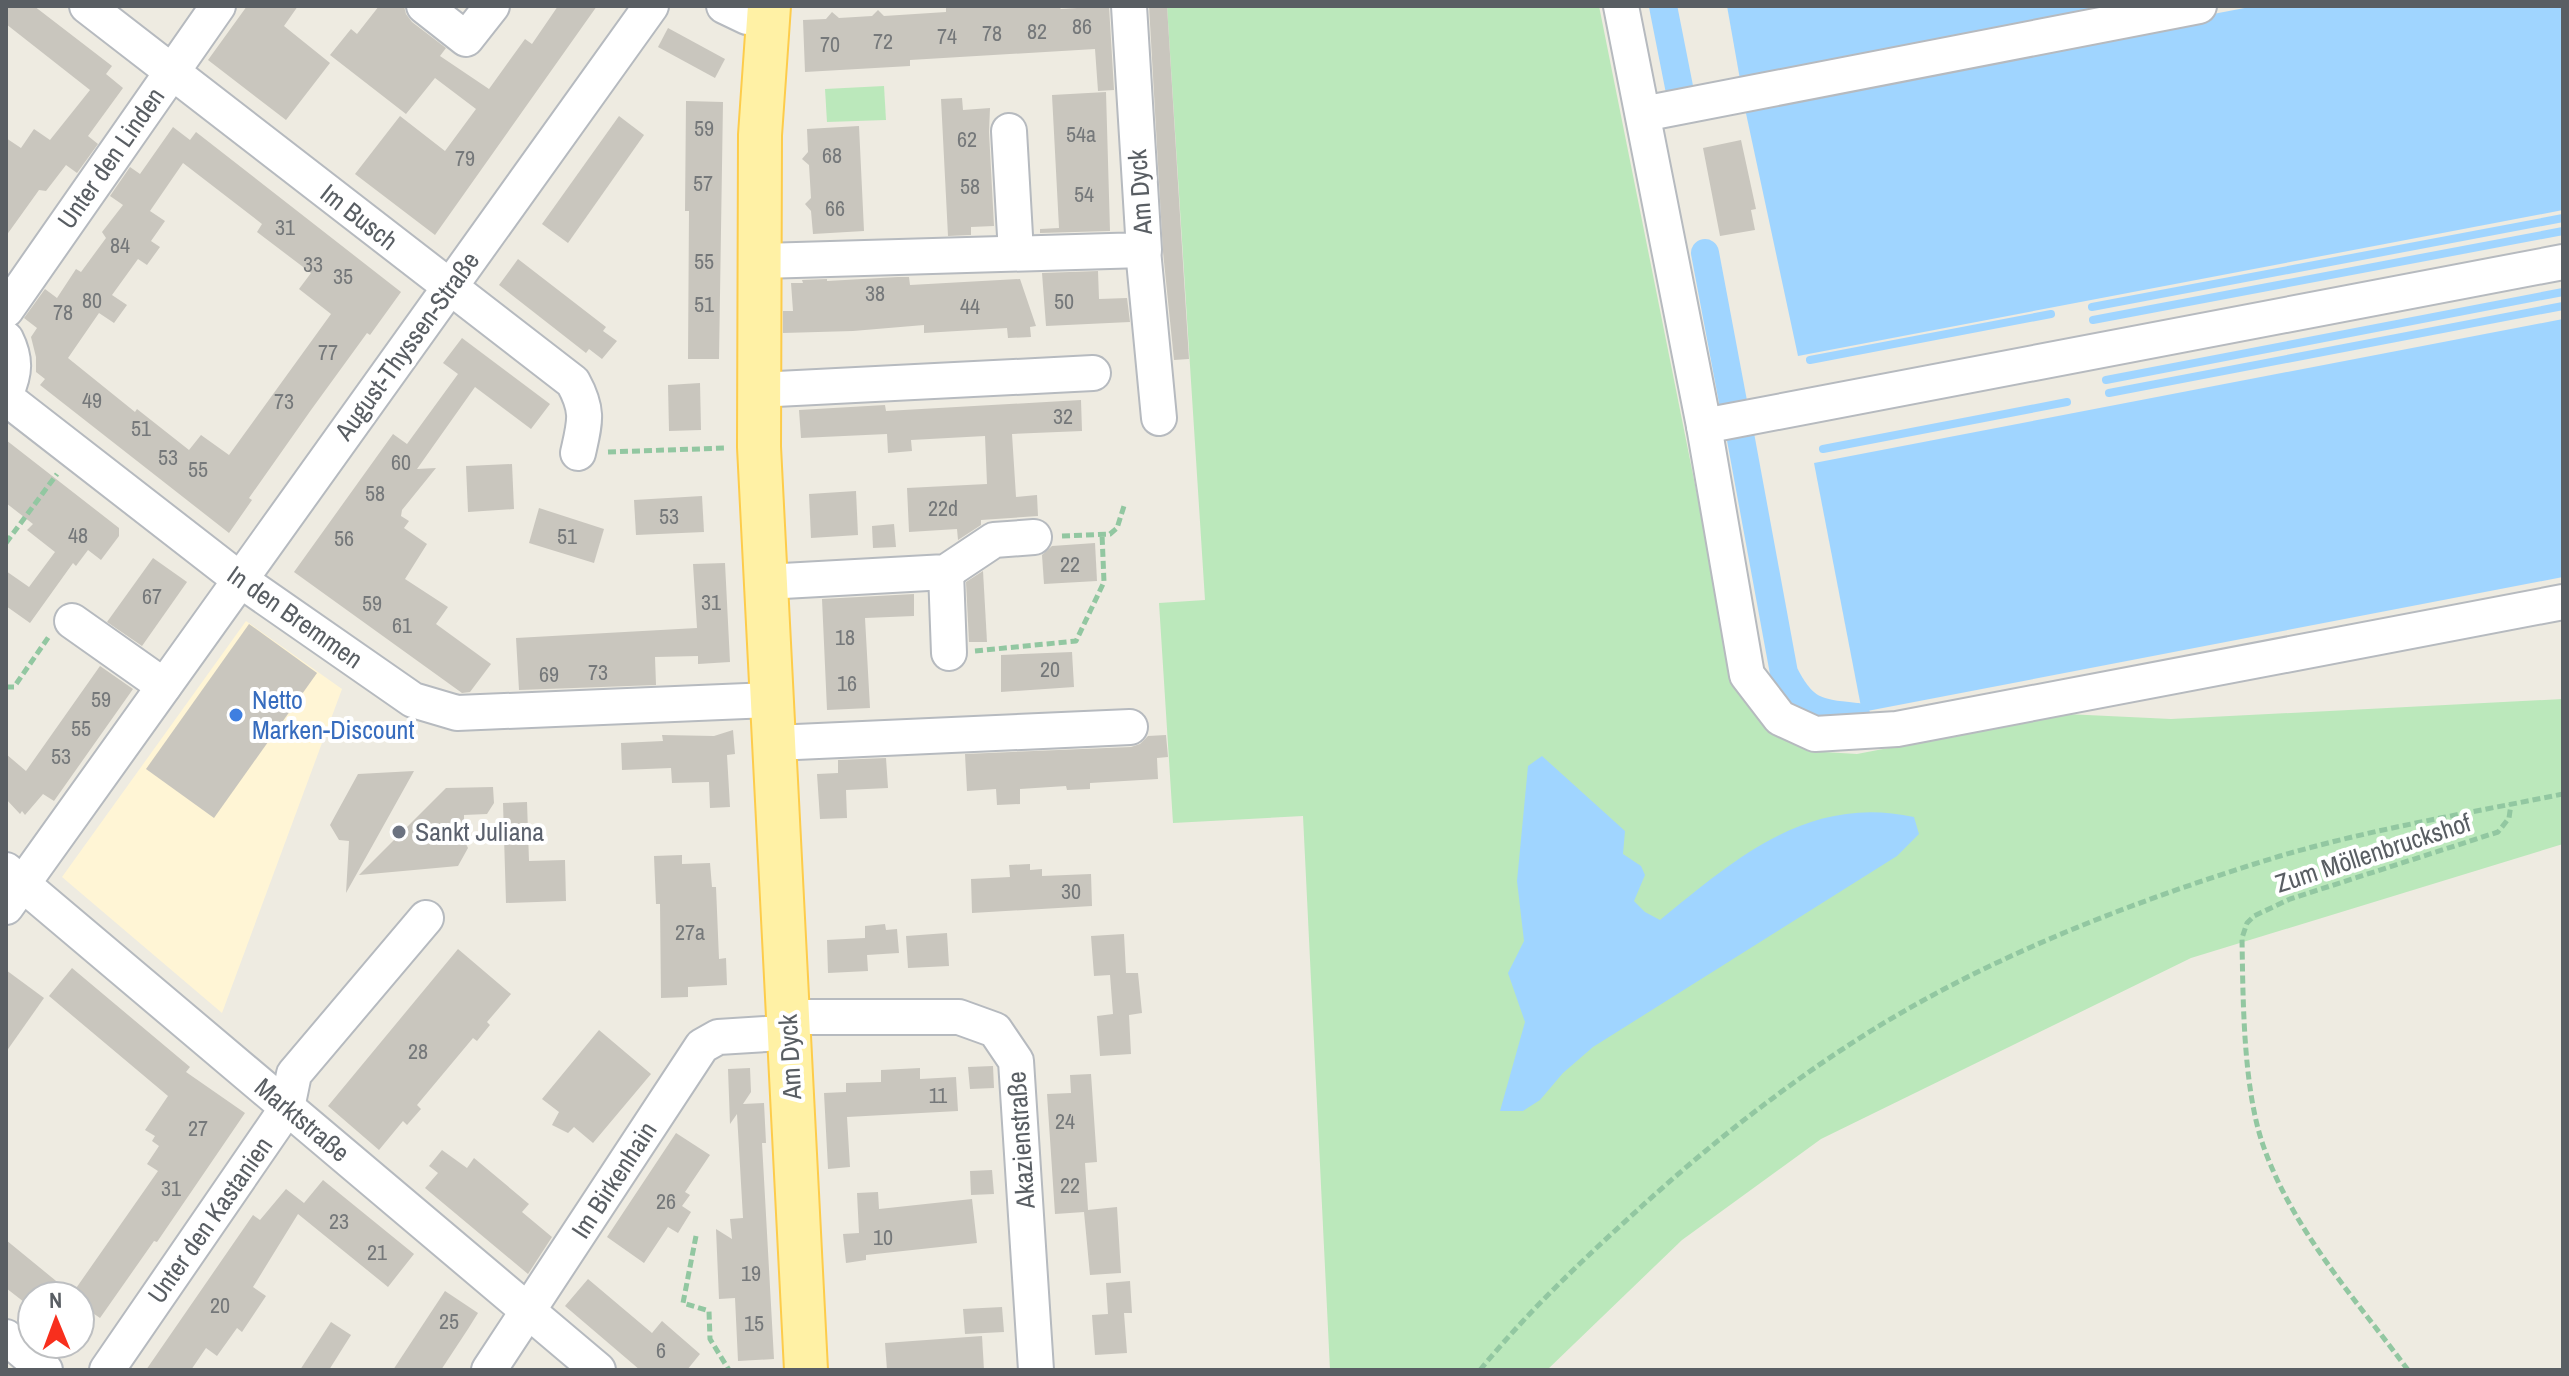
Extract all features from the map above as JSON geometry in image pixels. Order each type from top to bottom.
[{"type":"main road","name":"Am Dyck","points":[[769,12],[760,135],[759,447],[774,743],[777,1026],[806,1370]]},
{"type":"street","name":"Im Busch","points":[[87,6],[573,382],[583,400],[585,422],[578,453]]},
{"type":"street","name":"Unter den Linden","points":[[6,310],[218,6]]},
{"type":"street","points":[[424,6],[466,39],[492,6]]},
{"type":"street","name":"August-Thyssen-Straße","points":[[12,887],[164,686],[651,6]]},
{"type":"street","points":[[724,6],[747,17],[769,12]]},
{"type":"street","name":"Am Dyck","points":[[758,261],[1143,250],[1129,6]]},
{"type":"street","points":[[1621,6],[1704,426],[1747,675],[1780,718],[1815,734],[1897,729],[2563,602]]},
{"type":"street","points":[[1643,114],[2199,6]]},
{"type":"street","points":[[1009,131],[1016,253]]},
{"type":"street","points":[[1143,250],[1159,418]]},
{"type":"street","points":[[1704,426],[2563,262]]},
{"type":"street","points":[[6,339],[14,358],[14,376],[6,396]]},
{"type":"street","points":[[758,390],[1093,373]]},
{"type":"street","name":"In den Bremmen","points":[[6,396],[239,579],[413,700],[457,713],[772,700]]},
{"type":"street","points":[[765,582],[946,572],[994,540],[1034,537]]},
{"type":"street","points":[[946,572],[949,653]]},
{"type":"street","points":[[72,621],[164,686]]},
{"type":"street","points":[[774,743],[1130,727]]},
{"type":"street","name":"Marktstraße","points":[[12,887],[287,1108],[598,1370]]},
{"type":"street","name":"Unter den Kastanien","points":[[107,1370],[287,1108],[294,1074],[426,918]]},
{"type":"street","name":"Akazienstraße","points":[[777,1026],[959,1017],[995,1030],[1016,1061],[1036,1370]]},
{"type":"street","name":"Im Birkenhain","points":[[489,1370],[702,1046],[718,1037],[777,1026]]},
{"type":"street","points":[[6,1337],[45,1370]]},
{"type":"path","points":[[578,453],[759,447]]},
{"type":"path","points":[[6,543],[74,451]]},
{"type":"path","points":[[1034,537],[1110,534],[1117,528],[1125,503]]},
{"type":"path","points":[[949,653],[1076,641],[1104,582],[1102,534]]},
{"type":"path","points":[[6,687],[14,687],[59,623],[72,621]]},
{"type":"path","points":[[1480,1370],[1544,1296],[1716,1141],[1874,1029],[1929,998],[2067,932],[2252,866],[2357,837],[2563,794]]},
{"type":"path","name":"Zum Möllenbruckshof","points":[[2408,1370],[2310,1236],[2267,1155],[2251,1088],[2242,938],[2247,923],[2254,916],[2290,899],[2498,832],[2509,818],[2511,804]]},
{"type":"path","points":[[696,1236],[683,1303],[709,1311],[710,1339],[729,1370]]},
{"type":"shaded area","points":[[246,621],[342,689],[222,1013],[62,877]]},
{"type":"green space","points":[[1167,6],[1599,6],[1732,669],[1772,729],[1808,751],[1857,754],[2066,714],[2171,719],[2563,699],[2563,844],[2191,958],[1821,1139],[1682,1240],[1547,1370],[1330,1370],[1303,816],[1173,823],[1159,603],[1205,600]]},
{"type":"green space","points":[[884,86],[886,120],[827,122],[825,89]]},
{"type":"water","points":[[1727,6],[2150,6],[1741,85]]},
{"type":"water","points":[[2255,6],[2563,6],[2563,210],[1798,356],[1744,104]]},
{"type":"water","points":[[2563,319],[2563,577],[1862,712],[1814,463]]},
{"type":"water","points":[[1542,756],[1625,831],[1623,854],[1641,866],[1645,875],[1634,901],[1660,920],[1746,854],[1808,823],[1841,815],[1876,812],[1914,817],[1919,834],[1897,856],[1593,1047],[1563,1073],[1540,1100],[1523,1111],[1500,1111],[1525,1022],[1508,973],[1524,941],[1517,881],[1528,766]]},
{"type":"building","points":[[6,6],[34,6],[112,66],[106,74],[123,88],[88,136],[98,144],[77,173],[66,165],[46,191],[39,190],[6,236],[6,138],[21,148],[34,129],[50,140],[90,90],[6,24]]},
{"type":"building","points":[[247,6],[298,6],[284,26],[330,63],[286,120],[208,60]]},
{"type":"building","points":[[379,6],[404,6],[412,22],[446,48],[440,56],[489,89],[525,39],[532,44],[558,6],[597,6],[435,235],[355,174],[400,116],[445,151],[476,109],[435,78],[406,114],[330,55],[351,29],[357,34]]},
{"type":"building","points":[[946,6],[1058,6],[1061,9],[1109,6],[1114,90],[1098,91],[1095,49],[910,60],[910,66],[805,72],[803,20],[826,19],[832,12],[839,18],[872,16],[878,10],[884,16],[946,12]]},
{"type":"building","points":[[1149,6],[1167,6],[1189,359],[1174,360],[1163,252]]},
{"type":"building","points":[[668,28],[725,59],[715,78],[658,47]]},
{"type":"building","points":[[1106,92],[1110,231],[1040,233],[1040,229],[1059,228],[1052,95]]},
{"type":"building","points":[[962,98],[963,110],[990,108],[994,226],[971,227],[971,235],[948,236],[941,99]]},
{"type":"building","points":[[686,101],[723,102],[719,359],[688,359]]},
{"type":"building","points":[[619,116],[644,135],[568,243],[542,224]]},
{"type":"building","points":[[859,126],[864,231],[813,234],[811,211],[805,204],[811,198],[809,165],[802,159],[808,152],[807,129]]},
{"type":"building","points":[[173,127],[190,140],[196,132],[401,292],[311,410],[249,498],[252,500],[229,533],[40,385],[45,379],[36,372],[31,337],[37,328],[24,318],[45,289],[57,298],[76,269],[81,272],[106,238],[102,232],[123,205],[110,196],[130,167],[140,174]],"holes":[[[183,163],[262,224],[257,232],[311,273],[299,289],[331,314],[229,455],[201,435],[189,450],[137,409],[135,412],[68,358],[99,313],[114,323],[127,305],[112,295],[138,259],[147,265],[160,247],[151,241],[165,221],[150,211]]]},
{"type":"building","points":[[1741,140],[1756,209],[1751,210],[1755,230],[1720,236],[1703,148]]},
{"type":"building","points":[[518,259],[606,327],[603,331],[617,341],[602,359],[589,349],[586,353],[499,285]]},
{"type":"building","points":[[1098,271],[1099,299],[1127,298],[1130,322],[1046,326],[1042,273]]},
{"type":"building","points":[[909,277],[910,285],[1020,279],[1036,326],[1030,327],[1031,337],[1008,338],[1007,328],[924,333],[924,325],[783,333],[783,311],[793,311],[791,283],[803,283],[802,280]]},
{"type":"building","points":[[462,338],[550,404],[531,429],[475,387],[417,469],[436,468],[402,510],[401,516],[409,521],[404,528],[427,544],[405,579],[448,607],[436,624],[491,664],[470,692],[462,693],[294,572],[393,434],[407,444],[458,374],[443,363]]},
{"type":"building","points":[[700,383],[701,430],[669,431],[668,385]]},
{"type":"building","points":[[1081,400],[1082,431],[1012,434],[1016,497],[1037,495],[1038,516],[981,520],[981,525],[958,540],[957,529],[909,532],[907,488],[987,484],[985,436],[911,440],[912,451],[888,453],[887,434],[801,438],[799,410],[885,405],[886,411]]},
{"type":"building","points":[[6,440],[119,528],[119,536],[101,560],[88,550],[76,566],[73,563],[30,623],[6,606],[6,571],[29,587],[55,552],[27,530],[33,524],[6,503]]},
{"type":"building","points":[[512,464],[514,509],[468,512],[466,466]]},
{"type":"building","points":[[856,491],[858,535],[811,538],[809,494]]},
{"type":"building","points":[[702,496],[704,532],[636,535],[634,500]]},
{"type":"building","points":[[539,508],[604,529],[594,563],[529,543]]},
{"type":"building","points":[[894,524],[896,547],[873,548],[872,526]]},
{"type":"building","points":[[1095,543],[1097,581],[1044,584],[1042,555],[1052,546]]},
{"type":"building","points":[[153,558],[187,582],[142,646],[107,622]]},
{"type":"building","points":[[725,563],[730,662],[698,664],[698,656],[655,657],[656,685],[519,690],[516,638],[697,628],[693,564]]},
{"type":"building","points":[[983,571],[987,642],[969,642],[966,582]]},
{"type":"building","points":[[914,594],[914,616],[865,618],[870,708],[827,710],[822,599]]},
{"type":"building","name":"Netto Marken-Discount","points":[[249,624],[317,673],[214,818],[146,769]]},
{"type":"building","points":[[1072,652],[1074,687],[1001,692],[1001,655]]},
{"type":"building","points":[[100,666],[133,689],[54,801],[43,794],[25,815],[22,811],[20,814],[6,799],[6,754],[26,771]]},
{"type":"building","points":[[733,730],[735,754],[727,755],[730,807],[710,808],[709,782],[672,783],[671,768],[622,770],[621,743],[663,741],[662,735],[714,736]]},
{"type":"building","points":[[1166,735],[1168,757],[1157,758],[1158,779],[1090,783],[1090,789],[1067,790],[1066,786],[1020,789],[1020,804],[997,805],[996,789],[967,791],[965,754],[1131,747],[1148,736]]},
{"type":"building","points":[[886,758],[888,788],[846,790],[847,818],[820,819],[817,774],[838,773],[838,760]]},
{"type":"building","points":[[414,771],[346,893],[349,841],[339,840],[330,825],[358,774]]},
{"type":"building","points":[[493,787],[494,803],[487,814],[464,815],[464,840],[468,848],[458,866],[359,875],[446,788]]},
{"type":"building","points":[[527,802],[529,861],[565,860],[566,901],[506,903],[503,803]]},
{"type":"building","points":[[682,855],[682,864],[710,863],[712,887],[716,887],[719,959],[726,958],[727,985],[688,987],[688,997],[661,998],[660,904],[656,904],[654,856]]},
{"type":"building","points":[[1030,864],[1030,870],[1042,869],[1042,876],[1091,874],[1092,906],[972,913],[971,879],[1010,877],[1009,865]]},
{"type":"building","points":[[885,924],[886,930],[897,929],[899,953],[867,955],[868,971],[828,973],[827,940],[865,938],[865,926]]},
{"type":"building","points":[[947,933],[949,966],[908,968],[906,936]]},
{"type":"building","points":[[1124,934],[1126,973],[1138,973],[1142,1013],[1129,1015],[1131,1054],[1100,1056],[1097,1016],[1113,1014],[1110,975],[1094,976],[1091,936]]},
{"type":"building","points":[[458,949],[511,994],[487,1022],[490,1025],[477,1041],[473,1038],[417,1105],[421,1109],[407,1125],[403,1121],[379,1150],[328,1106]]},
{"type":"building","points":[[72,968],[190,1067],[186,1072],[245,1113],[157,1242],[154,1241],[100,1318],[96,1315],[96,1280],[82,1280],[158,1171],[147,1164],[159,1146],[152,1141],[155,1136],[145,1130],[168,1096],[49,996]]},
{"type":"building","points":[[6,970],[44,998],[6,1052]]},
{"type":"building","points":[[599,1030],[651,1074],[593,1143],[574,1127],[568,1133],[552,1125],[559,1112],[542,1099]]},
{"type":"building","points":[[993,1066],[994,1088],[970,1089],[968,1067]]},
{"type":"building","points":[[750,1068],[751,1092],[743,1104],[764,1103],[766,1143],[762,1143],[774,1359],[738,1361],[735,1298],[719,1299],[716,1229],[732,1239],[730,1219],[743,1218],[737,1114],[730,1124],[728,1069]]},
{"type":"building","points":[[920,1068],[920,1079],[956,1077],[958,1111],[847,1117],[850,1167],[828,1169],[824,1093],[846,1092],[846,1083],[881,1082],[881,1070]]},
{"type":"building","points":[[1091,1074],[1097,1162],[1085,1163],[1088,1210],[1117,1207],[1121,1273],[1090,1275],[1084,1212],[1055,1214],[1047,1094],[1071,1093],[1070,1075]]},
{"type":"building","points":[[676,1133],[710,1155],[685,1192],[690,1195],[682,1206],[691,1212],[678,1233],[668,1227],[644,1263],[607,1237]]},
{"type":"building","points":[[442,1150],[467,1168],[474,1158],[529,1204],[522,1212],[552,1237],[528,1274],[425,1188],[438,1173],[429,1166]]},
{"type":"building","points":[[992,1170],[994,1194],[971,1195],[970,1171]]},
{"type":"building","points":[[323,1180],[414,1254],[388,1287],[298,1214],[253,1287],[266,1296],[242,1332],[237,1328],[217,1356],[206,1348],[191,1370],[146,1370],[253,1215],[260,1220],[286,1189],[304,1203]]},
{"type":"building","points":[[878,1192],[879,1209],[972,1199],[977,1243],[866,1255],[866,1260],[846,1263],[843,1234],[859,1233],[857,1193]]},
{"type":"building","points":[[6,1240],[55,1280],[16,1280],[16,1296],[6,1288]]},
{"type":"building","points":[[588,1279],[652,1333],[662,1321],[700,1354],[687,1370],[640,1370],[565,1306]]},
{"type":"building","points":[[1130,1281],[1132,1313],[1124,1313],[1127,1353],[1095,1355],[1092,1315],[1108,1314],[1106,1283]]},
{"type":"building","points":[[445,1291],[478,1313],[468,1329],[441,1370],[393,1370]]},
{"type":"building","points":[[1002,1307],[1004,1332],[965,1334],[963,1309]]},
{"type":"building","points":[[331,1322],[351,1335],[329,1370],[300,1370]]},
{"type":"building","points":[[982,1336],[984,1370],[887,1370],[885,1343]]},
{"type":"waterway","points":[[1663,6],[1679,87]]},
{"type":"waterway","points":[[2092,307],[2563,218]]},
{"type":"waterway","points":[[2093,320],[2563,231]]},
{"type":"waterway","points":[[1705,253],[1734,407]]},
{"type":"waterway","points":[[2106,380],[2563,292]]},
{"type":"waterway","points":[[2109,393],[2563,306]]},
{"type":"waterway","points":[[1810,360],[2051,314]]},
{"type":"waterway","points":[[1823,449],[2067,402]]},
{"type":"waterway","points":[[1740,434],[1784,673],[1798,696],[1813,708],[1857,717]]},
{"type":"place","name":"Netto Marken-Discount","points":[[236,715]]},
{"type":"place","name":"Sankt Juliana","points":[[399,832]]}]
